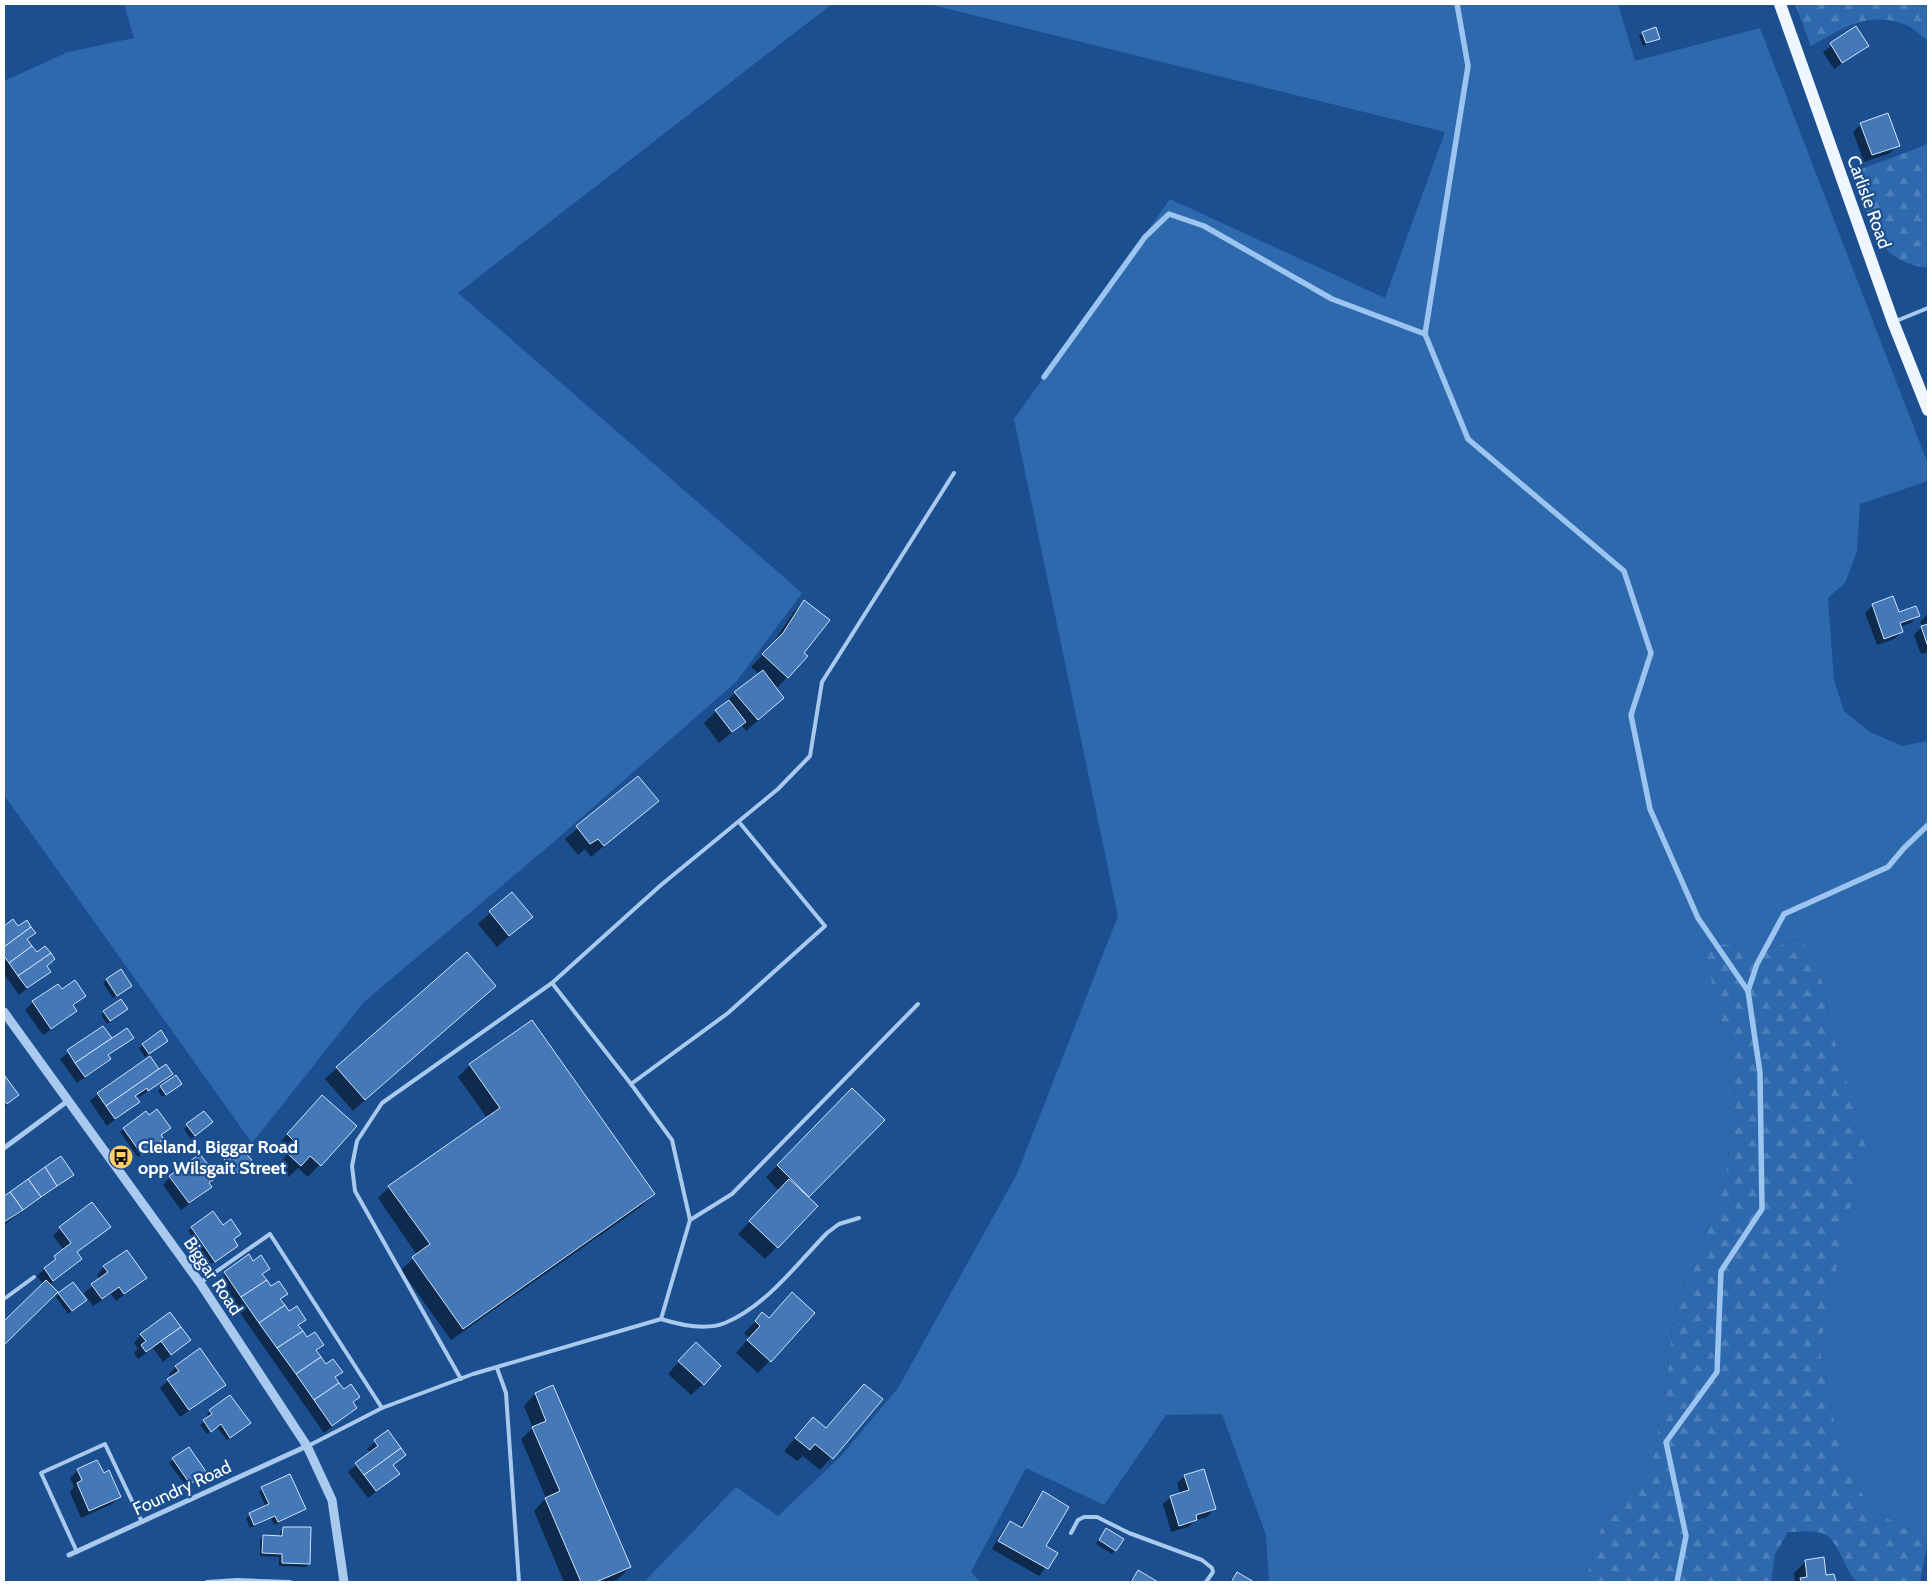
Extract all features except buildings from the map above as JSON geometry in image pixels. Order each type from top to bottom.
[{"type":"main road","name":"Carlisle Road","points":[[1780,4],[1893,322],[1928,410]]},
{"type":"street","name":"Biggar Road","points":[[4,1012],[200,1283],[307,1446],[332,1500],[344,1582]]},
{"type":"street","points":[[4,1148],[69,1100]]},
{"type":"street","name":"Foundry Road","points":[[69,1555],[307,1446]]},
{"type":"lane","points":[[1893,322],[1928,308]]},
{"type":"lane","points":[[461,1379],[355,1191],[352,1166],[357,1141],[382,1103],[552,983],[661,885],[778,788],[810,756],[822,682],[954,473]]},
{"type":"lane","points":[[631,1084],[728,1013],[826,926],[738,822]]},
{"type":"lane","points":[[552,983],[672,1140],[690,1220],[661,1318]]},
{"type":"lane","points":[[690,1220],[732,1194],[918,1004]]},
{"type":"lane","points":[[307,1446],[382,1408],[461,1379],[661,1318],[678,1324],[699,1327],[723,1324],[754,1307],[827,1233],[839,1224],[859,1218]]},
{"type":"lane","points":[[200,1283],[270,1234],[382,1408]]},
{"type":"lane","points":[[4,1298],[34,1277]]},
{"type":"lane","points":[[497,1368],[506,1393],[519,1582]]},
{"type":"lane","points":[[76,1552],[41,1473],[105,1444],[142,1522]]},
{"type":"lane","points":[[1071,1533],[1078,1520],[1084,1517],[1097,1517],[1129,1533],[1202,1560],[1212,1568],[1213,1572],[1206,1582]]},
{"type":"lane","points":[[207,1582],[237,1580],[290,1582]]},
{"type":"green space","points":[[124,4],[832,4],[458,293],[802,593],[736,682],[549,846],[364,1002],[252,1143],[4,795],[4,81],[68,52],[134,38]]},
{"type":"green space","points":[[928,4],[1618,4],[1635,61],[1760,28],[1928,464],[1928,481],[1860,504],[1857,552],[1845,583],[1828,598],[1834,680],[1844,711],[1870,732],[1902,746],[1928,741],[1928,1541],[1873,1510],[1843,1464],[1820,1350],[1831,1291],[1836,1045],[1818,965],[1800,939],[1767,949],[1703,942],[1719,1016],[1733,1062],[1735,1105],[1726,1173],[1703,1242],[1673,1316],[1668,1373],[1651,1470],[1601,1528],[1585,1582],[1269,1582],[1266,1535],[1222,1414],[1166,1415],[1104,1505],[1026,1468],[971,1572],[981,1582],[644,1582],[736,1487],[778,1516],[842,1455],[898,1388],[1017,1174],[1118,916],[1014,419],[1170,199],[1385,298],[1445,132]]},
{"type":"green space","points":[[1795,4],[1928,4],[1928,41],[1906,25],[1879,20],[1856,23],[1811,46]]},
{"type":"green space","points":[[1928,144],[1928,268],[1910,264],[1895,257],[1884,247],[1870,220],[1856,171]]},
{"type":"green space","points":[[1801,939],[1818,965],[1836,1045],[1865,1145],[1831,1291],[1820,1350],[1843,1464],[1873,1510],[1928,1541],[1920,1582],[1857,1582],[1852,1577],[1834,1543],[1824,1534],[1788,1532],[1775,1554],[1771,1582],[1585,1582],[1601,1528],[1651,1470],[1668,1373],[1673,1316],[1703,1242],[1726,1173],[1735,1105],[1733,1062],[1719,1016],[1703,942],[1767,949]]},
{"type":"waterway","points":[[1457,4],[1468,66],[1425,334],[1468,439],[1624,571],[1651,653],[1631,715],[1650,809],[1698,918],[1748,991],[1760,1073],[1762,1209],[1721,1271],[1717,1372],[1666,1442],[1686,1536],[1677,1582]]},
{"type":"waterway","points":[[1044,377],[1145,237],[1169,214],[1204,226],[1332,299],[1425,334]]},
{"type":"waterway","points":[[1748,991],[1757,964],[1784,914],[1888,867],[1904,848],[1928,825]]},
{"type":"place","name":"Cleland, Biggar Road opp Wilsgait Street","points":[[121,1157]]}]
